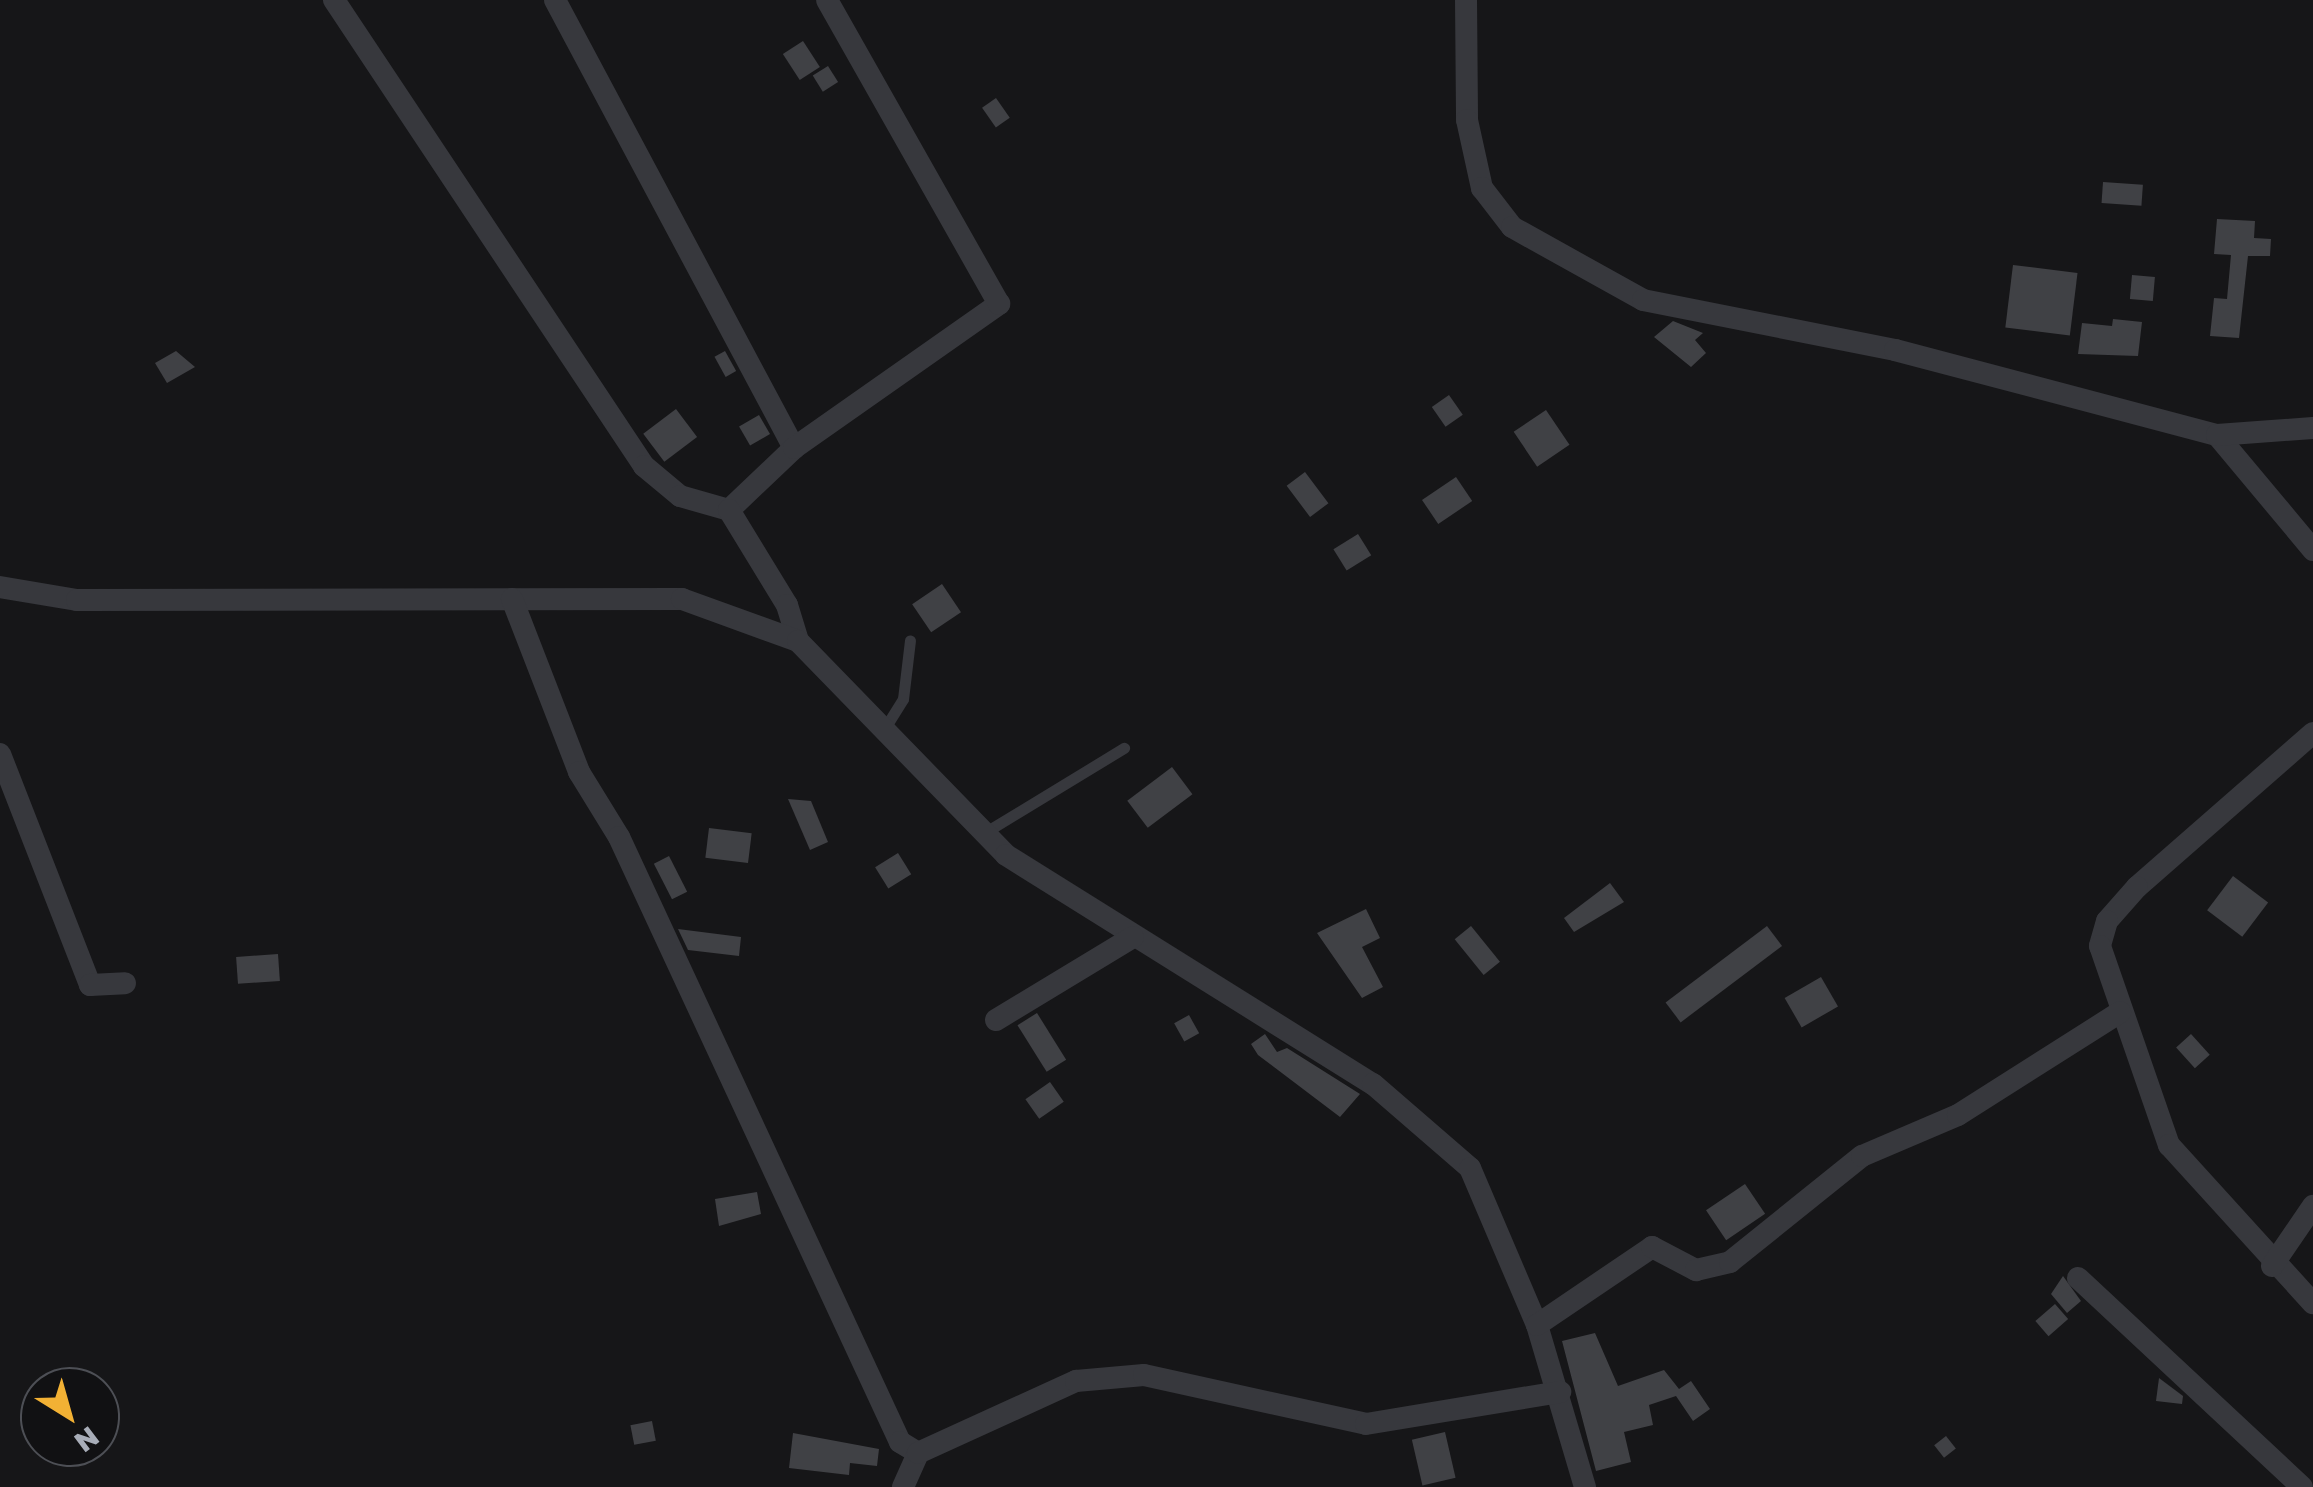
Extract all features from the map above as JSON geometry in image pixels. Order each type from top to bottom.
[{"type":"street","points":[[334,0],[644,466],[680,496],[729,510],[788,605],[798,641]]},
{"type":"street","points":[[556,0],[794,448]]},
{"type":"street","points":[[729,510],[794,448],[999,304],[827,0]]},
{"type":"street","points":[[1466,0],[1468,120],[1482,188],[1512,227],[1574,266],[1643,300],[1896,350],[2217,434],[2313,428]]},
{"type":"street","points":[[2217,434],[2313,550]]},
{"type":"street","points":[[0,587],[77,600],[682,599],[798,641],[984,833],[1042,883],[1426,1124],[1470,1168],[1537,1325],[1560,1392],[1585,1487]]},
{"type":"street","points":[[512,598],[578,772],[619,838],[900,1442],[918,1453]]},
{"type":"street","points":[[2313,733],[2108,921],[2100,946],[2169,1145],[2272,1266],[2313,1303]]},
{"type":"street","points":[[0,754],[90,985],[124,983]]},
{"type":"street","points":[[996,1020],[1133,937]]},
{"type":"street","points":[[1537,1325],[1652,1246],[1696,1270],[1730,1262],[1862,1156],[1958,1115],[2120,1012]]},
{"type":"street","points":[[2272,1266],[2313,1206]]},
{"type":"street","points":[[2078,1278],[2302,1487]]},
{"type":"street","points":[[903,1487],[918,1453],[1076,1381],[1144,1375],[1366,1424],[1560,1392]]},
{"type":"lane","points":[[882,731],[903,699],[910,640]]},
{"type":"lane","points":[[984,833],[1124,748]]},
{"type":"building","points":[[803,41],[820,67],[800,80],[783,54]]},
{"type":"building","points":[[828,66],[838,82],[823,92],[813,76]]},
{"type":"building","points":[[996,98],[1010,118],[996,127],[982,108]]},
{"type":"building","points":[[2103,182],[2143,185],[2141,206],[2102,203]]},
{"type":"building","points":[[2217,219],[2255,221],[2254,238],[2271,239],[2270,256],[2248,256],[2239,338],[2210,336],[2214,298],[2227,299],[2231,255],[2214,254]]},
{"type":"building","points":[[2013,265],[2078,273],[2070,335],[2005,328]]},
{"type":"building","points":[[2132,275],[2155,277],[2153,301],[2130,299]]},
{"type":"building","points":[[2113,319],[2142,322],[2138,356],[2078,354],[2082,323],[2112,326]]},
{"type":"building","points":[[1673,321],[1703,333],[1695,340],[1706,353],[1691,367],[1654,337]]},
{"type":"building","points":[[176,351],[195,367],[167,383],[155,363]]},
{"type":"building","points":[[725,351],[736,371],[726,377],[715,357]]},
{"type":"building","points":[[1449,395],[1463,415],[1446,427],[1432,407]]},
{"type":"building","points":[[676,409],[697,437],[664,462],[643,434]]},
{"type":"building","points":[[1546,410],[1569,445],[1537,467],[1514,432]]},
{"type":"building","points":[[759,415],[770,434],[750,446],[739,427]]},
{"type":"building","points":[[1305,472],[1328,503],[1310,517],[1287,486]]},
{"type":"building","points":[[1456,477],[1472,501],[1438,524],[1422,500]]},
{"type":"building","points":[[1358,534],[1371,555],[1347,571],[1333,549]]},
{"type":"building","points":[[942,584],[961,612],[931,632],[912,604]]},
{"type":"building","points":[[1172,767],[1192,794],[1148,828],[1127,801]]},
{"type":"building","points":[[788,799],[811,801],[828,842],[810,850]]},
{"type":"building","points":[[709,828],[752,833],[748,863],[705,858]]},
{"type":"building","points":[[898,853],[911,874],[888,889],[875,867]]},
{"type":"building","points":[[669,856],[687,892],[672,899],[654,864]]},
{"type":"building","points":[[2233,876],[2268,902],[2242,937],[2207,910]]},
{"type":"building","points":[[1610,883],[1624,902],[1574,932],[1564,918]]},
{"type":"building","points":[[1366,909],[1380,938],[1362,947],[1383,987],[1362,998],[1317,933]]},
{"type":"building","points":[[1471,926],[1500,962],[1484,975],[1455,939]]},
{"type":"building","points":[[1767,926],[1782,946],[1681,1022],[1666,1002]]},
{"type":"building","points":[[678,929],[741,937],[739,956],[688,950]]},
{"type":"building","points":[[278,954],[280,981],[238,984],[236,957]]},
{"type":"building","points":[[1821,977],[1838,1006],[1802,1027],[1785,998]]},
{"type":"building","points":[[1037,1013],[1066,1060],[1047,1072],[1017,1025]]},
{"type":"building","points":[[1189,1015],[1199,1033],[1184,1042],[1174,1023]]},
{"type":"building","points":[[1265,1034],[1277,1052],[1287,1048],[1360,1094],[1340,1117],[1258,1055],[1251,1044]]},
{"type":"building","points":[[2191,1034],[2210,1055],[2195,1068],[2176,1047]]},
{"type":"building","points":[[1050,1082],[1064,1102],[1039,1119],[1025,1099]]},
{"type":"building","points":[[1745,1184],[1765,1214],[1726,1240],[1706,1210]]},
{"type":"building","points":[[757,1192],[761,1214],[719,1226],[715,1199]]},
{"type":"building","points":[[2063,1276],[2081,1301],[2067,1313],[2051,1294]]},
{"type":"building","points":[[2055,1304],[2068,1319],[2048,1336],[2035,1321]]},
{"type":"building","points":[[1595,1333],[1618,1386],[1664,1370],[1679,1389],[1691,1381],[1710,1409],[1693,1421],[1676,1396],[1649,1405],[1653,1425],[1624,1432],[1631,1462],[1596,1471],[1562,1341]]},
{"type":"building","points":[[2159,1378],[2183,1396],[2182,1404],[2156,1401]]},
{"type":"building","points":[[652,1421],[656,1441],[634,1445],[630,1425]]},
{"type":"building","points":[[1445,1432],[1456,1478],[1422,1485],[1412,1440]]},
{"type":"building","points":[[793,1433],[879,1449],[877,1466],[850,1463],[849,1475],[789,1468]]},
{"type":"building","points":[[1946,1436],[1956,1449],[1944,1458],[1934,1445]]}]
